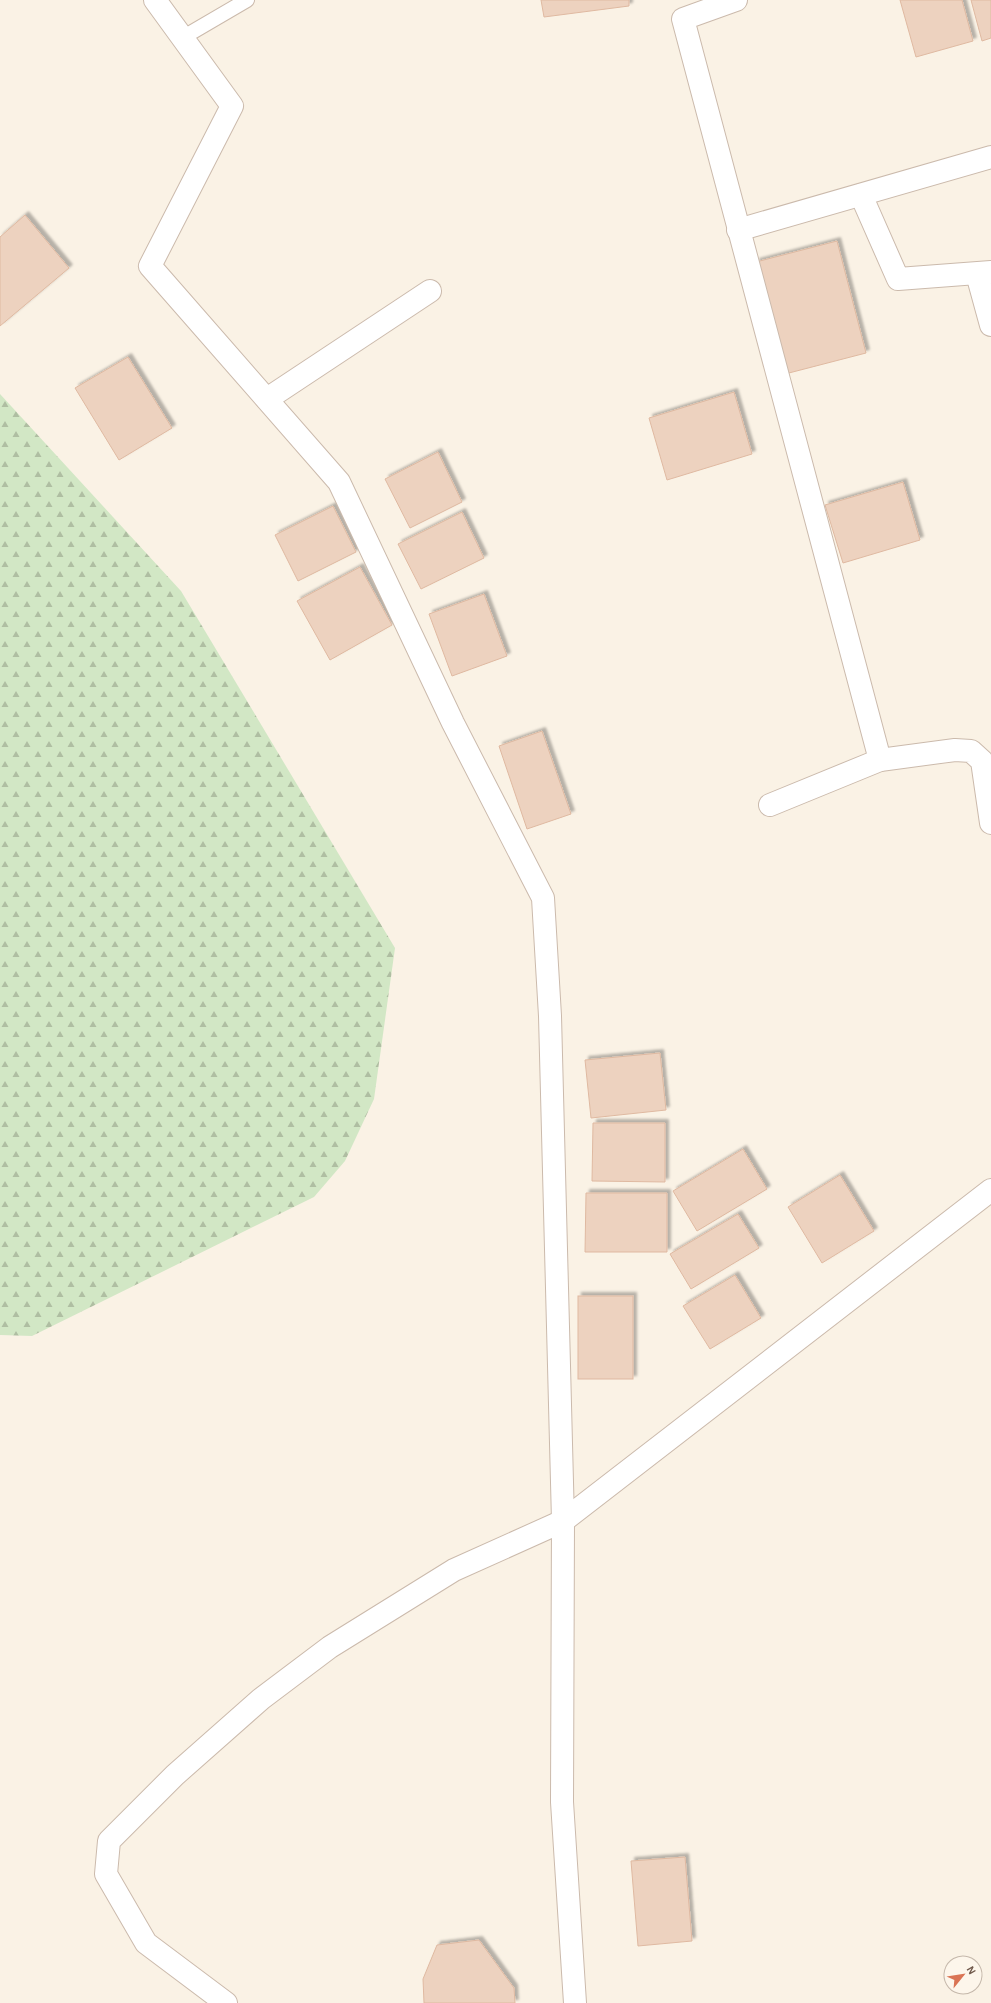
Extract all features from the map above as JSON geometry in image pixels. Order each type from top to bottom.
[{"type":"street","points":[[155,0],[232,106],[150,266],[339,482],[453,723],[543,898],[550,1016],[562,1521],[562,1802],[575,2003]]},
{"type":"street","points":[[736,0],[684,20],[738,230],[880,760]]},
{"type":"street","points":[[738,230],[991,157]]},
{"type":"street","points":[[861,195],[898,279],[984,273],[991,325]]},
{"type":"street","points":[[267,400],[430,291]]},
{"type":"street","points":[[770,805],[880,760],[955,750],[971,751],[982,761],[988,777],[991,823]]},
{"type":"street","points":[[226,2003],[146,1943],[106,1874],[109,1841],[175,1775],[249,1709],[330,1646],[454,1570],[562,1521],[991,1190]]},
{"type":"lane","points":[[182,38],[247,0]]},
{"type":"green space","points":[[0,394],[181,591],[395,948],[374,1099],[345,1161],[314,1197],[32,1336],[0,1335]]},
{"type":"building","points":[[541,0],[629,0],[629,6],[544,17]]},
{"type":"building","points":[[900,0],[962,0],[973,41],[916,57]]},
{"type":"building","points":[[971,0],[991,0],[991,38],[982,41]]},
{"type":"building","points":[[25,215],[69,268],[0,326],[0,237]]},
{"type":"building","points":[[837,241],[866,353],[785,374],[756,262]]},
{"type":"building","points":[[128,357],[172,428],[119,460],[75,388]]},
{"type":"building","points":[[734,392],[752,454],[667,480],[649,418]]},
{"type":"building","points":[[438,452],[462,502],[410,528],[385,479]]},
{"type":"building","points":[[903,482],[920,540],[843,563],[825,505]]},
{"type":"building","points":[[333,506],[356,552],[298,581],[275,535]]},
{"type":"building","points":[[462,512],[484,558],[421,589],[398,544]]},
{"type":"building","points":[[360,567],[392,625],[330,660],[297,601]]},
{"type":"building","points":[[484,594],[507,656],[452,676],[429,614]]},
{"type":"building","points":[[542,731],[571,814],[527,829],[499,746]]},
{"type":"building","points":[[660,1053],[666,1110],[591,1118],[585,1060]]},
{"type":"building","points":[[593,1123],[665,1123],[665,1182],[592,1181]]},
{"type":"building","points":[[743,1149],[767,1189],[697,1231],[673,1191]]},
{"type":"building","points":[[840,1175],[874,1231],[822,1263],[788,1207]]},
{"type":"building","points":[[586,1193],[667,1193],[667,1252],[585,1252]]},
{"type":"building","points":[[738,1214],[759,1248],[691,1289],[670,1254]]},
{"type":"building","points":[[735,1275],[761,1318],[710,1349],[683,1306]]},
{"type":"building","points":[[578,1296],[633,1296],[633,1379],[578,1379]]},
{"type":"building","points":[[685,1857],[692,1941],[638,1946],[631,1861]]},
{"type":"building","points":[[479,1940],[514,1988],[515,2003],[424,2003],[423,1979],[437,1945]]}]
